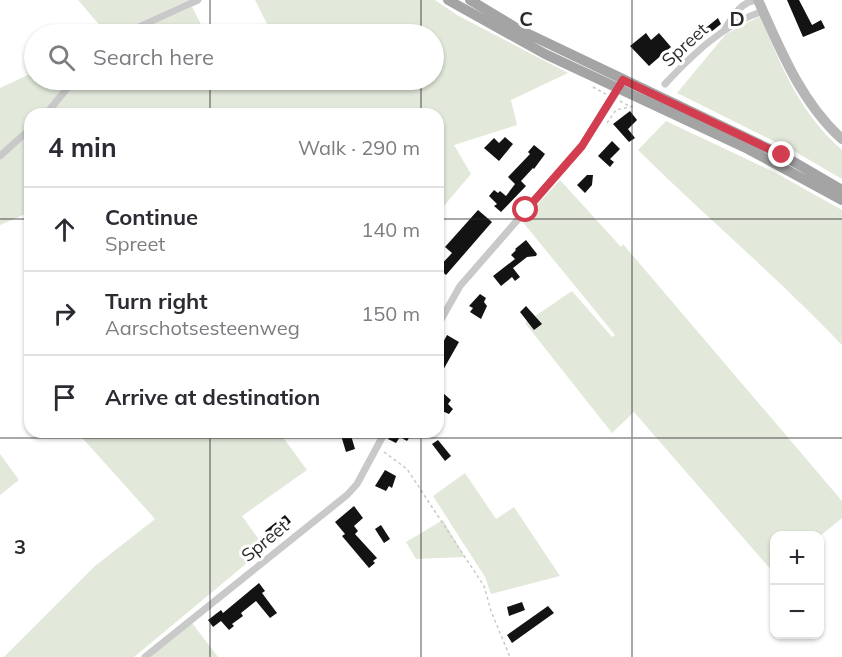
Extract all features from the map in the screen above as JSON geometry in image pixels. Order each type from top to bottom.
[{"type":"main road","points":[[448,0],[545,54],[621,84],[782,155],[842,190]]},
{"type":"main road","points":[[470,0],[621,84],[842,200]]},
{"type":"street","points":[[145,24],[198,0]]},
{"type":"street","name":"Spreet","points":[[725,29],[745,3],[759,4]]},
{"type":"street","points":[[759,4],[802,90],[819,115],[842,139]]},
{"type":"street","name":"Spreet","points":[[665,84],[691,56],[759,4]]},
{"type":"street","points":[[444,314],[460,286],[582,146],[621,84]]},
{"type":"street","points":[[51,108],[66,90]]},
{"type":"street","points":[[0,156],[24,134]]},
{"type":"street","name":"Spreet","points":[[145,657],[346,495],[357,484],[382,438]]},
{"type":"path","points":[[604,126],[616,110],[636,105]]},
{"type":"path","points":[[377,447],[407,469],[484,586],[498,630],[510,657]]},
{"type":"shaded area","points":[[78,0],[189,0],[136,24],[98,24]]},
{"type":"shaded area","points":[[255,0],[435,0],[457,15],[568,73],[511,100],[517,125],[454,145],[471,174],[444,206],[444,108],[24,108],[24,215],[0,225],[0,88],[24,77],[24,90],[444,90],[444,24],[267,24]]},
{"type":"shaded area","points":[[192,7],[201,24],[153,24]]},
{"type":"shaded area","points":[[760,16],[793,88],[814,120],[842,150],[842,179],[794,151],[677,93],[726,34]]},
{"type":"shaded area","points":[[666,121],[776,173],[842,210],[842,345],[638,150]]},
{"type":"shaded area","points":[[560,180],[621,247],[623,244],[842,501],[842,518],[824,533],[770,531],[770,569],[634,412],[612,433],[525,323],[572,291],[612,337],[615,335],[522,221]]},
{"type":"shaded area","points":[[82,438],[283,438],[307,470],[242,516],[265,548],[134,657],[4,657],[95,566],[155,519]]},
{"type":"shaded area","points":[[0,454],[19,480],[0,495]]},
{"type":"shaded area","points":[[465,473],[496,519],[514,507],[560,576],[491,594],[485,577],[433,496]]},
{"type":"shaded area","points":[[443,520],[465,557],[416,559],[406,542]]},
{"type":"shaded area","points":[[192,623],[218,657],[149,657]]},
{"type":"building","points":[[787,0],[799,0],[812,25],[821,20],[825,28],[803,37]]},
{"type":"building","points":[[718,18],[721,24],[686,52],[682,47]]},
{"type":"building","points":[[646,33],[651,40],[659,33],[671,47],[649,66],[630,46]]},
{"type":"building","points":[[630,111],[637,120],[628,129],[635,138],[629,142],[613,124]]},
{"type":"building","points":[[505,137],[513,144],[499,161],[484,148],[494,138],[499,143]]},
{"type":"building","points":[[612,141],[620,149],[610,159],[614,162],[610,167],[598,156]]},
{"type":"building","points":[[534,145],[545,154],[521,181],[526,186],[501,212],[494,206],[497,204],[489,196],[494,190],[506,196],[515,184],[508,177],[530,154],[528,152]]},
{"type":"building","points":[[587,175],[593,175],[592,185],[585,193],[577,185]]},
{"type":"building","points":[[478,210],[492,222],[446,275],[444,262],[452,253],[445,247]]},
{"type":"building","points":[[526,240],[537,254],[536,256],[527,257],[513,268],[520,277],[515,281],[512,277],[501,286],[493,276],[515,259],[511,255]]},
{"type":"building","points":[[480,294],[486,298],[484,302],[487,306],[481,319],[470,312],[473,308],[469,306]]},
{"type":"building","points":[[526,306],[542,324],[534,330],[520,312]]},
{"type":"building","points":[[447,335],[459,342],[444,368],[444,341]]},
{"type":"building","points":[[444,394],[451,400],[448,404],[453,409],[449,414],[444,412]]},
{"type":"building","points":[[342,438],[352,438],[355,449],[346,452]]},
{"type":"building","points":[[388,438],[399,438],[396,443]]},
{"type":"building","points":[[438,440],[451,456],[445,461],[432,444]]},
{"type":"building","points":[[385,470],[396,476],[392,488],[389,486],[386,491],[375,486]]},
{"type":"building","points":[[354,506],[363,518],[354,526],[358,531],[355,534],[377,558],[369,568],[342,536],[345,534],[335,522]]},
{"type":"building","points":[[285,515],[291,522],[271,538],[265,531]]},
{"type":"building","points":[[381,525],[390,539],[384,543],[375,529]]},
{"type":"building","points":[[259,583],[265,591],[262,593],[277,613],[270,618],[256,601],[241,613],[243,616],[232,624],[234,626],[229,630],[221,621],[213,627],[208,620],[221,610],[223,613]]},
{"type":"building","points":[[522,602],[525,610],[509,616],[507,607]]},
{"type":"building","points":[[548,606],[554,613],[512,643],[507,635]]},
{"type":"route","points":[[526,210],[582,146],[623,80],[782,155]]}]
